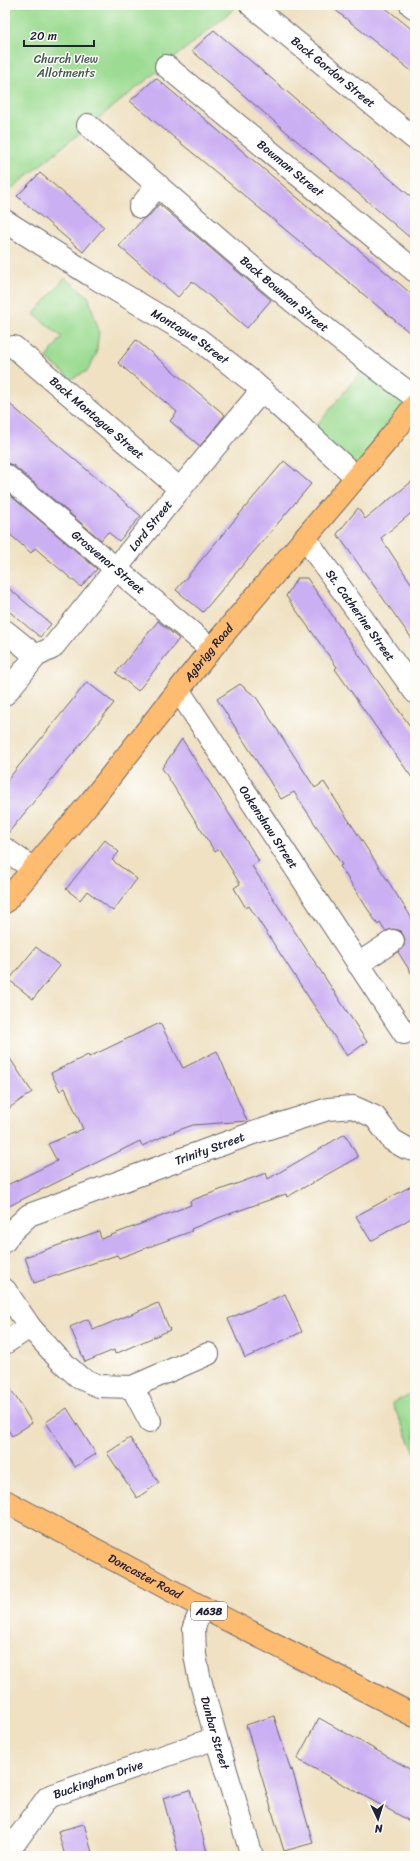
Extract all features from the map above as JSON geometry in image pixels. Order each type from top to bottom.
[{"type":"main road","name":"Agbrigg Road","points":[[5,902],[91,801],[211,649],[391,436],[415,405]]},
{"type":"main road","name":"Doncaster Road","points":[[5,1501],[202,1607],[415,1716]]},
{"type":"street","name":"Back Gordon Street","points":[[251,5],[415,139]]},
{"type":"street","points":[[411,5],[415,8]]},
{"type":"street","name":"Bowman Street","points":[[166,66],[415,271]]},
{"type":"street","name":"Back Bowman Street","points":[[88,125],[284,294],[368,363],[415,398]]},
{"type":"street","points":[[140,206],[158,185]]},
{"type":"street","name":"Montague Street","points":[[5,221],[89,274],[198,339],[262,390],[356,477]]},
{"type":"street","name":"Back Montague Street","points":[[14,347],[180,489]]},
{"type":"street","name":"Lord Street","points":[[36,656],[52,648],[262,390]]},
{"type":"street","name":"Grosvenor Street","points":[[5,475],[211,649]]},
{"type":"street","name":"St. Catherine Street","points":[[305,538],[415,692]]},
{"type":"street","points":[[5,631],[36,656],[5,694]]},
{"type":"street","name":"Oakenshaw Street","points":[[179,690],[404,1033]]},
{"type":"street","points":[[5,849],[33,869]]},
{"type":"street","points":[[358,964],[394,941]]},
{"type":"street","name":"Trinity Street","points":[[5,1241],[10,1233],[29,1215],[253,1133],[328,1109],[353,1107],[374,1117],[392,1140],[406,1148],[415,1150]]},
{"type":"street","points":[[5,1290],[30,1327],[58,1358],[80,1378],[99,1386],[132,1387],[208,1354]]},
{"type":"street","points":[[5,1343],[30,1327]]},
{"type":"street","points":[[132,1387],[150,1421]]},
{"type":"street","name":"Dunbar Street","points":[[202,1607],[194,1627],[195,1655],[216,1738],[252,1856]]},
{"type":"street","name":"Buckingham Drive","points":[[5,1856],[48,1797],[216,1738]]},
{"type":"green space","name":"Church View Allotments","points":[[5,5],[239,5],[5,194]]},
{"type":"green space","points":[[65,278],[88,296],[99,331],[96,355],[87,371],[71,379],[46,358],[62,337],[34,314]]},
{"type":"green space","points":[[368,363],[415,397],[356,477],[310,434]]},
{"type":"green space","points":[[415,1392],[415,1453],[392,1403]]},
{"type":"building","points":[[329,5],[382,5],[415,32],[415,74]]},
{"type":"building","points":[[214,30],[415,200],[415,242],[192,51]]},
{"type":"building","points":[[156,78],[415,297],[415,337],[130,101]]},
{"type":"building","points":[[40,173],[104,227],[83,252],[17,196]]},
{"type":"building","points":[[159,204],[271,300],[247,328],[192,281],[178,297],[119,246],[143,219],[150,215]]},
{"type":"building","points":[[136,340],[225,415],[200,446],[170,421],[177,412],[118,363]]},
{"type":"building","points":[[5,400],[141,516],[119,541],[108,532],[101,540],[13,465],[5,463]]},
{"type":"building","points":[[284,461],[311,484],[203,612],[176,590]]},
{"type":"building","points":[[415,479],[415,510],[381,538],[415,589],[415,643],[337,534],[358,508],[365,519]]},
{"type":"building","points":[[5,491],[97,569],[81,587],[35,548],[31,553],[5,530]]},
{"type":"building","points":[[297,578],[307,578],[357,652],[415,733],[415,782],[335,669],[337,667],[286,596]]},
{"type":"building","points":[[5,585],[51,624],[40,637],[5,608]]},
{"type":"building","points":[[158,621],[179,639],[138,691],[116,673]]},
{"type":"building","points":[[87,682],[114,703],[5,837],[5,783]]},
{"type":"building","points":[[240,684],[256,697],[315,788],[324,782],[415,923],[415,979],[398,952],[404,946],[405,940],[403,934],[399,930],[393,929],[385,931],[380,923],[378,925],[340,866],[342,865],[294,792],[281,799],[217,699]]},
{"type":"building","points":[[182,739],[259,861],[252,866],[367,1042],[347,1056],[249,906],[246,908],[234,888],[240,884],[219,849],[215,852],[162,768]]},
{"type":"building","points":[[105,840],[119,852],[112,860],[137,879],[113,911],[87,891],[80,900],[66,889]]},
{"type":"building","points":[[36,947],[60,966],[33,999],[9,980]]},
{"type":"building","points":[[160,1023],[183,1068],[217,1051],[247,1121],[193,1125],[142,1146],[140,1141],[5,1208],[5,1186],[57,1161],[48,1144],[83,1129],[65,1088],[60,1091],[51,1073],[88,1055],[89,1057]]},
{"type":"building","points":[[5,1051],[32,1092],[5,1111]]},
{"type":"building","points":[[345,1134],[358,1157],[287,1197],[286,1194],[218,1218],[191,1229],[192,1231],[119,1258],[117,1255],[34,1283],[25,1257],[99,1231],[101,1239],[191,1205],[190,1201],[266,1173],[268,1179]]},
{"type":"building","points":[[415,1184],[415,1216],[371,1241],[356,1216]]},
{"type":"building","points":[[285,1294],[302,1332],[245,1358],[228,1319]]},
{"type":"building","points":[[158,1303],[170,1330],[115,1354],[114,1350],[85,1362],[70,1327],[88,1319],[93,1330]]},
{"type":"building","points":[[5,1380],[32,1423],[12,1436],[5,1425]]},
{"type":"building","points":[[67,1408],[96,1454],[75,1467],[46,1422]]},
{"type":"building","points":[[130,1438],[159,1483],[137,1498],[107,1453]]},
{"type":"building","points":[[274,1716],[291,1771],[292,1769],[313,1843],[284,1851],[246,1725]]},
{"type":"building","points":[[319,1718],[415,1772],[415,1824],[297,1759]]},
{"type":"building","points":[[190,1790],[208,1856],[179,1856],[163,1798]]},
{"type":"building","points":[[84,1824],[93,1856],[65,1856],[58,1831]]}]
